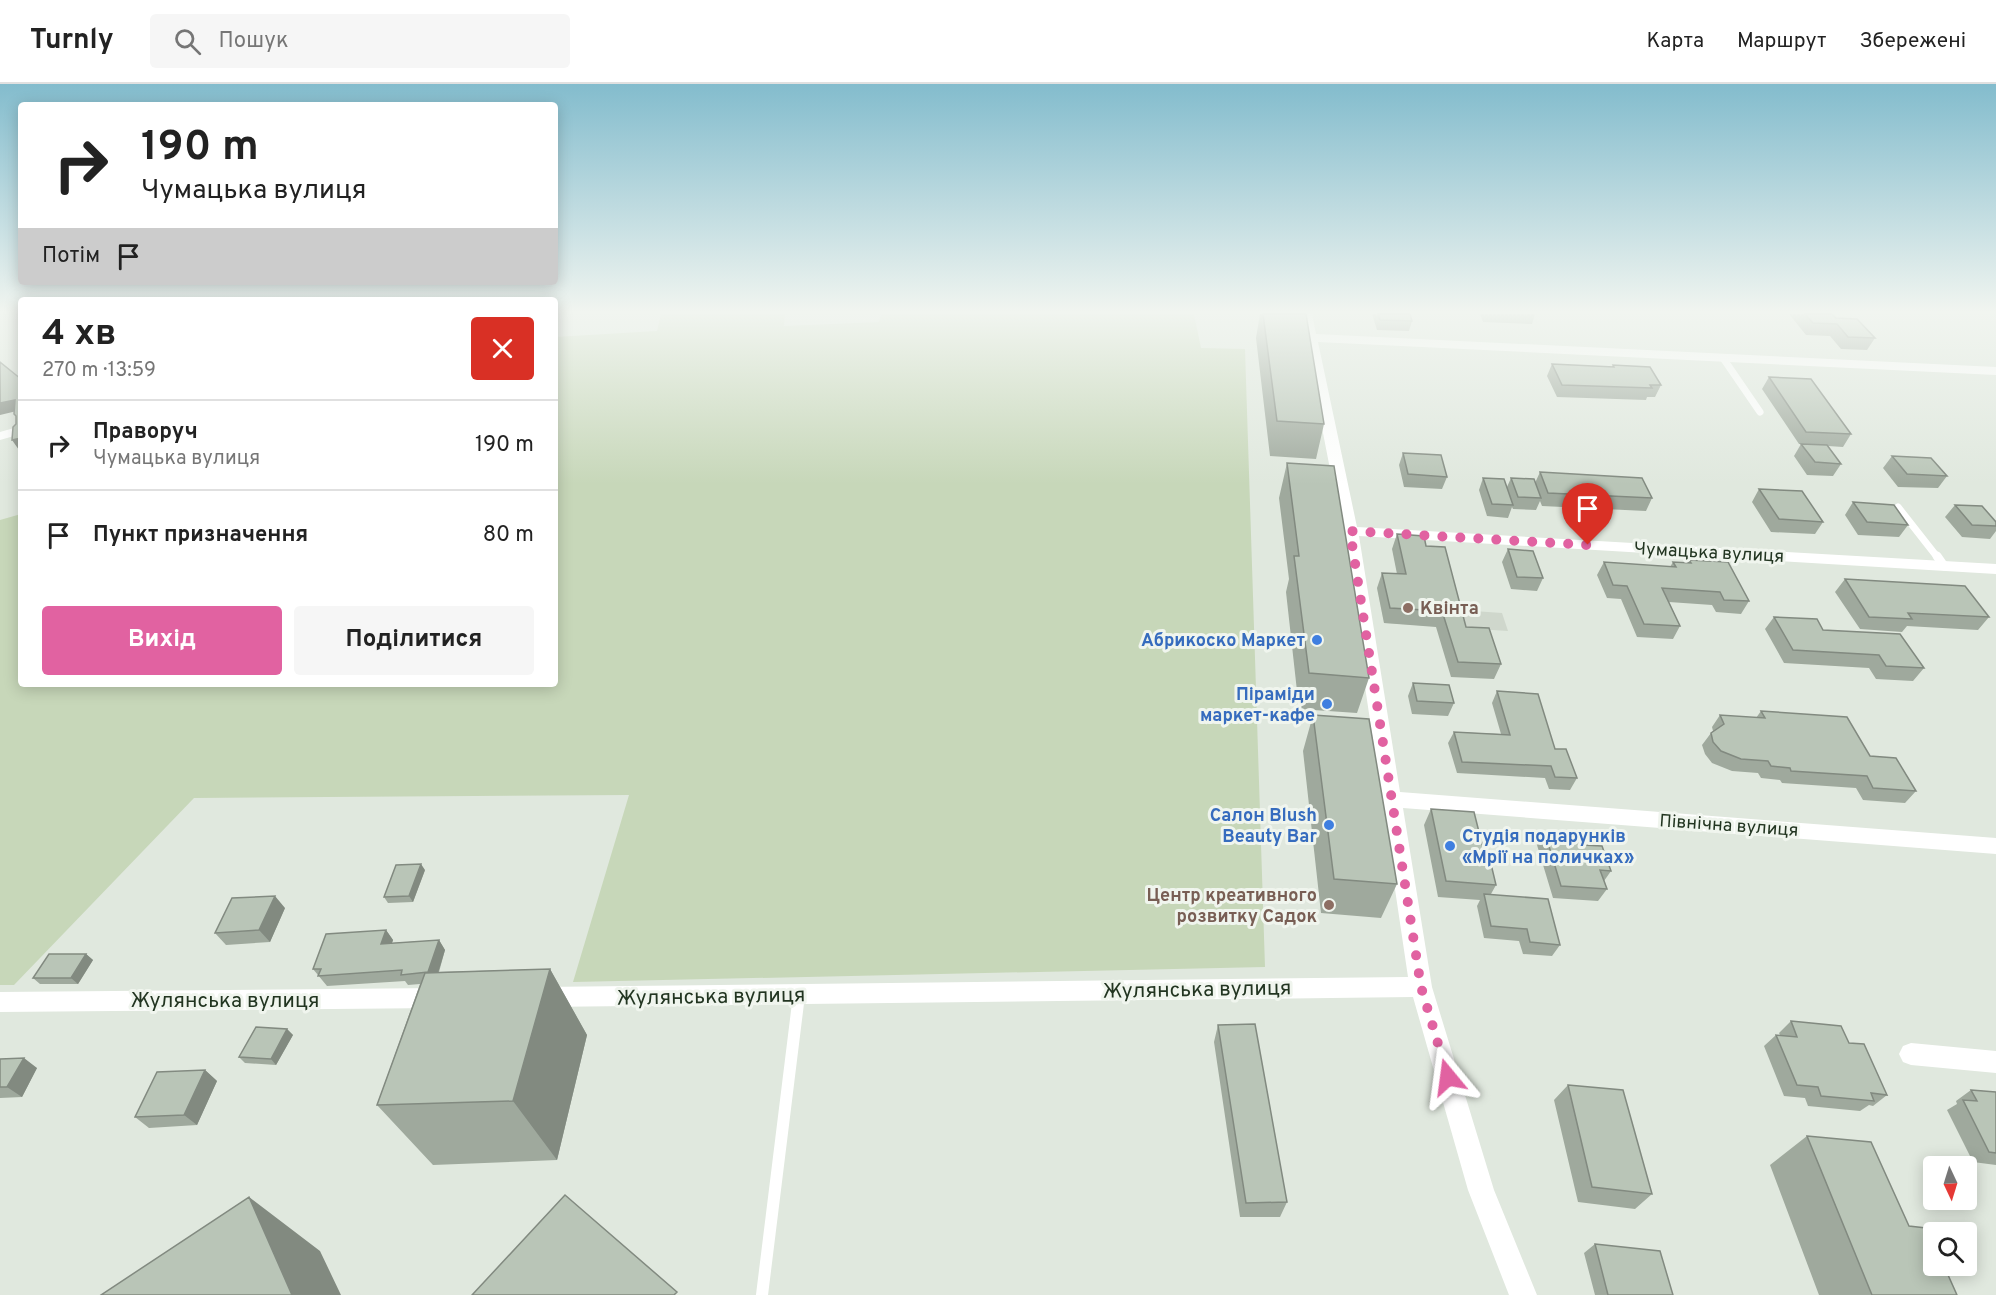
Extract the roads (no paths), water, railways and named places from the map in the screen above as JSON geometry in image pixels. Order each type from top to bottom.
[{"type":"street","points":[[1318,371],[1350,531],[1421,987],[1480,1190],[1523,1295]]},
{"type":"street","points":[[0,436],[18,431]]},
{"type":"street","name":"Чумацька вулиця","points":[[1350,531],[1996,569]]},
{"type":"street","name":"Північна вулиця","points":[[1390,799],[1996,846]]},
{"type":"street","name":"Жулянська вулиця","points":[[523,998],[1264,987],[1421,987]]},
{"type":"street","name":"Жулянська вулиця","points":[[0,1002],[463,998]]},
{"type":"street","points":[[1911,1054],[1996,1062]]},
{"type":"lane","points":[[1732,371],[1760,412]]},
{"type":"lane","points":[[1898,507],[1944,566]]},
{"type":"lane","points":[[762,1295],[800,995]]},
{"type":"place","name":"Квінта","points":[[1408,608]]},
{"type":"place","name":"Абрикоско Маркет","points":[[1317,640]]},
{"type":"place","name":"Піраміди маркет-кафе","points":[[1327,704]]},
{"type":"place","name":"Салон Blush Beauty Bar","points":[[1329,825]]},
{"type":"place","name":"Студія подарунків «Мрії на поличках»","points":[[1450,846]]},
{"type":"place","name":"Центр креативного розвитку Садок","points":[[1329,905]]}]
